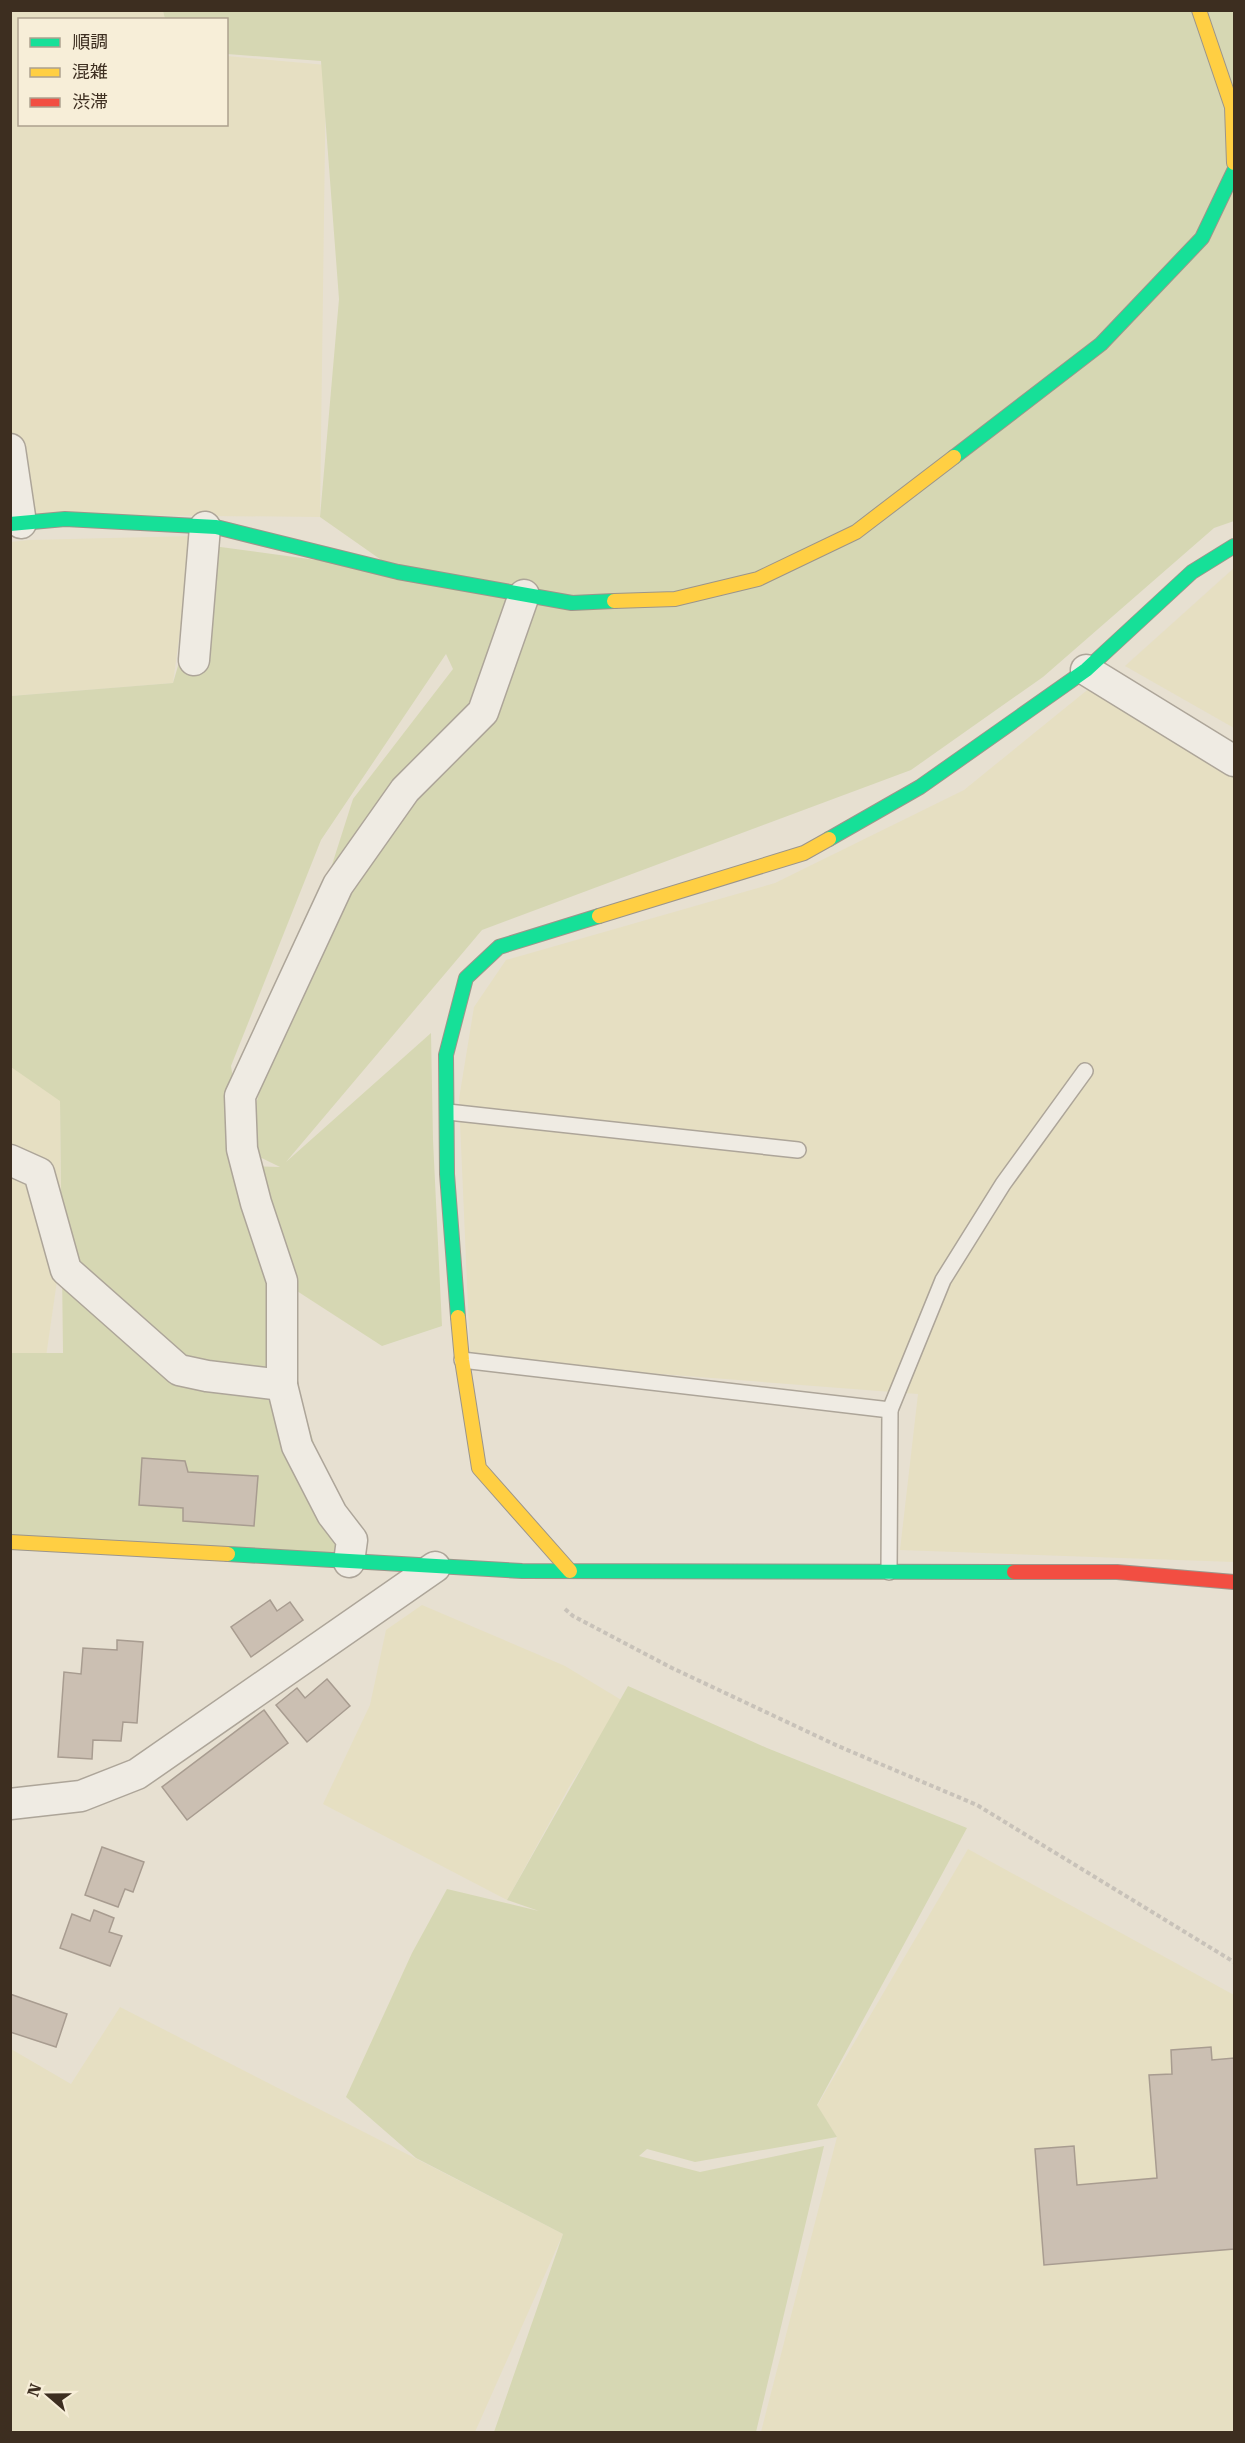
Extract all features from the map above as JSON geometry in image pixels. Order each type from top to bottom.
[{"type":"street","points":[[1199,10],[1232,107],[1234,163]]},
{"type":"street","points":[[10,449],[16,524],[65,519],[216,527],[398,572],[572,603],[675,599],[758,579],[856,532],[1101,344],[1202,238],[1234,171]]},
{"type":"street","points":[[194,660],[205,527]]},
{"type":"street","points":[[570,1571],[479,1467],[462,1360],[447,1174],[446,1055],[466,978],[499,947],[804,853],[920,787],[1086,670],[1192,572],[1234,546]]},
{"type":"street","points":[[348,1562],[352,1540],[332,1514],[297,1446],[282,1385],[282,1281],[256,1203],[242,1149],[240,1096],[338,885],[405,790],[483,712],[524,595]]},
{"type":"street","points":[[1086,670],[1234,760]]},
{"type":"street","points":[[10,1160],[39,1173],[66,1270],[179,1370],[207,1376],[282,1385]]},
{"type":"street","points":[[10,1542],[435,1567],[570,1571],[1117,1572],[1234,1582]]},
{"type":"street","points":[[10,1804],[81,1796],[137,1774],[435,1567]]},
{"type":"lane","points":[[889,1572],[890,1410],[943,1280],[1003,1184],[1085,1071]]},
{"type":"lane","points":[[448,1112],[798,1150]]},
{"type":"lane","points":[[462,1360],[890,1410]]},
{"type":"path","points":[[565,1608],[573,1616],[672,1668],[838,1746],[977,1805],[1234,1962]]},
{"type":"shaded area","points":[[11,11],[163,11],[165,18],[18,18],[18,126],[228,126],[228,56],[326,65],[320,517],[11,514]]},
{"type":"shaded area","points":[[193,536],[173,683],[11,696],[10,542]]},
{"type":"shaded area","points":[[1234,568],[1234,728],[1125,666]]},
{"type":"shaded area","points":[[1091,687],[1234,773],[1234,1562],[900,1550],[918,1394],[505,1362],[470,1352],[459,1099],[474,1007],[506,960],[775,883],[964,790]]},
{"type":"shaded area","points":[[10,1060],[60,1100],[61,1253],[46,1357],[11,1353]]},
{"type":"shaded area","points":[[422,1605],[565,1666],[623,1701],[569,1787],[507,1900],[323,1804],[370,1705],[386,1630]]},
{"type":"shaded area","points":[[968,1849],[1234,1995],[1234,2432],[761,2432],[837,2137],[817,2106]]},
{"type":"shaded area","points":[[120,2007],[563,2234],[475,2432],[11,2432],[11,2049],[71,2084]]},
{"type":"green space","points":[[163,11],[1234,11],[1234,521],[1214,528],[1043,677],[911,770],[482,930],[286,1162],[431,1033],[433,1140],[442,1326],[382,1346],[283,1282],[291,1366],[349,1562],[11,1542],[11,1353],[63,1353],[60,1101],[11,1067],[11,696],[173,683],[213,546],[397,571],[320,517],[339,299],[321,61],[228,54],[228,18],[165,18]],"holes":[[[446,654],[453,669],[353,799],[243,1144],[231,1066],[321,840]],[[245,1150],[280,1167],[247,1166]]]},
{"type":"green space","points":[[628,1686],[767,1748],[967,1828],[817,2105],[837,2137],[695,2162],[647,2149],[639,2156],[700,2172],[824,2146],[756,2432],[494,2432],[563,2234],[416,2158],[346,2097],[412,1953],[447,1889],[539,1911],[507,1900]]},
{"type":"building","points":[[142,1458],[185,1461],[188,1472],[258,1476],[254,1526],[183,1521],[183,1508],[139,1505]]},
{"type":"building","points":[[270,1600],[277,1611],[290,1602],[303,1620],[251,1657],[231,1627]]},
{"type":"building","points":[[117,1640],[143,1642],[137,1723],[123,1722],[121,1741],[93,1740],[92,1759],[58,1757],[64,1672],[81,1674],[83,1648],[117,1650]]},
{"type":"building","points":[[327,1679],[350,1706],[307,1742],[276,1705],[297,1688],[305,1698]]},
{"type":"building","points":[[264,1710],[288,1743],[187,1820],[162,1787]]},
{"type":"building","points":[[102,1847],[144,1862],[133,1892],[125,1889],[118,1907],[85,1895]]},
{"type":"building","points":[[94,1910],[114,1918],[109,1932],[122,1936],[110,1966],[60,1948],[72,1914],[90,1921]]},
{"type":"building","points":[[10,1994],[67,2014],[56,2047],[10,2032]]},
{"type":"building","points":[[1211,2047],[1212,2060],[1234,2058],[1234,2249],[1044,2265],[1035,2149],[1074,2146],[1077,2185],[1157,2178],[1149,2075],[1172,2074],[1171,2050]]},
{"type":"traffic: fast","points":[[954,457],[1101,344],[1202,238],[1234,171]]},
{"type":"traffic: fast","points":[[10,524],[65,519],[216,527],[398,572],[572,603],[614,601]]},
{"type":"traffic: fast","points":[[829,839],[920,787],[1086,670],[1192,572],[1234,546]]},
{"type":"traffic: fast","points":[[458,1317],[447,1174],[446,1055],[466,978],[499,947],[599,916]]},
{"type":"traffic: fast","points":[[228,1554],[522,1571],[1014,1572]]},
{"type":"traffic: slow","points":[[1199,10],[1232,107],[1234,163]]},
{"type":"traffic: slow","points":[[614,601],[675,599],[758,579],[856,532],[954,457]]},
{"type":"traffic: slow","points":[[599,916],[804,853],[829,839]]},
{"type":"traffic: slow","points":[[458,1317],[462,1360],[479,1468],[570,1571]]},
{"type":"traffic: slow","points":[[10,1542],[228,1554]]},
{"type":"traffic: jam","points":[[1014,1572],[1117,1572],[1234,1582]]}]
